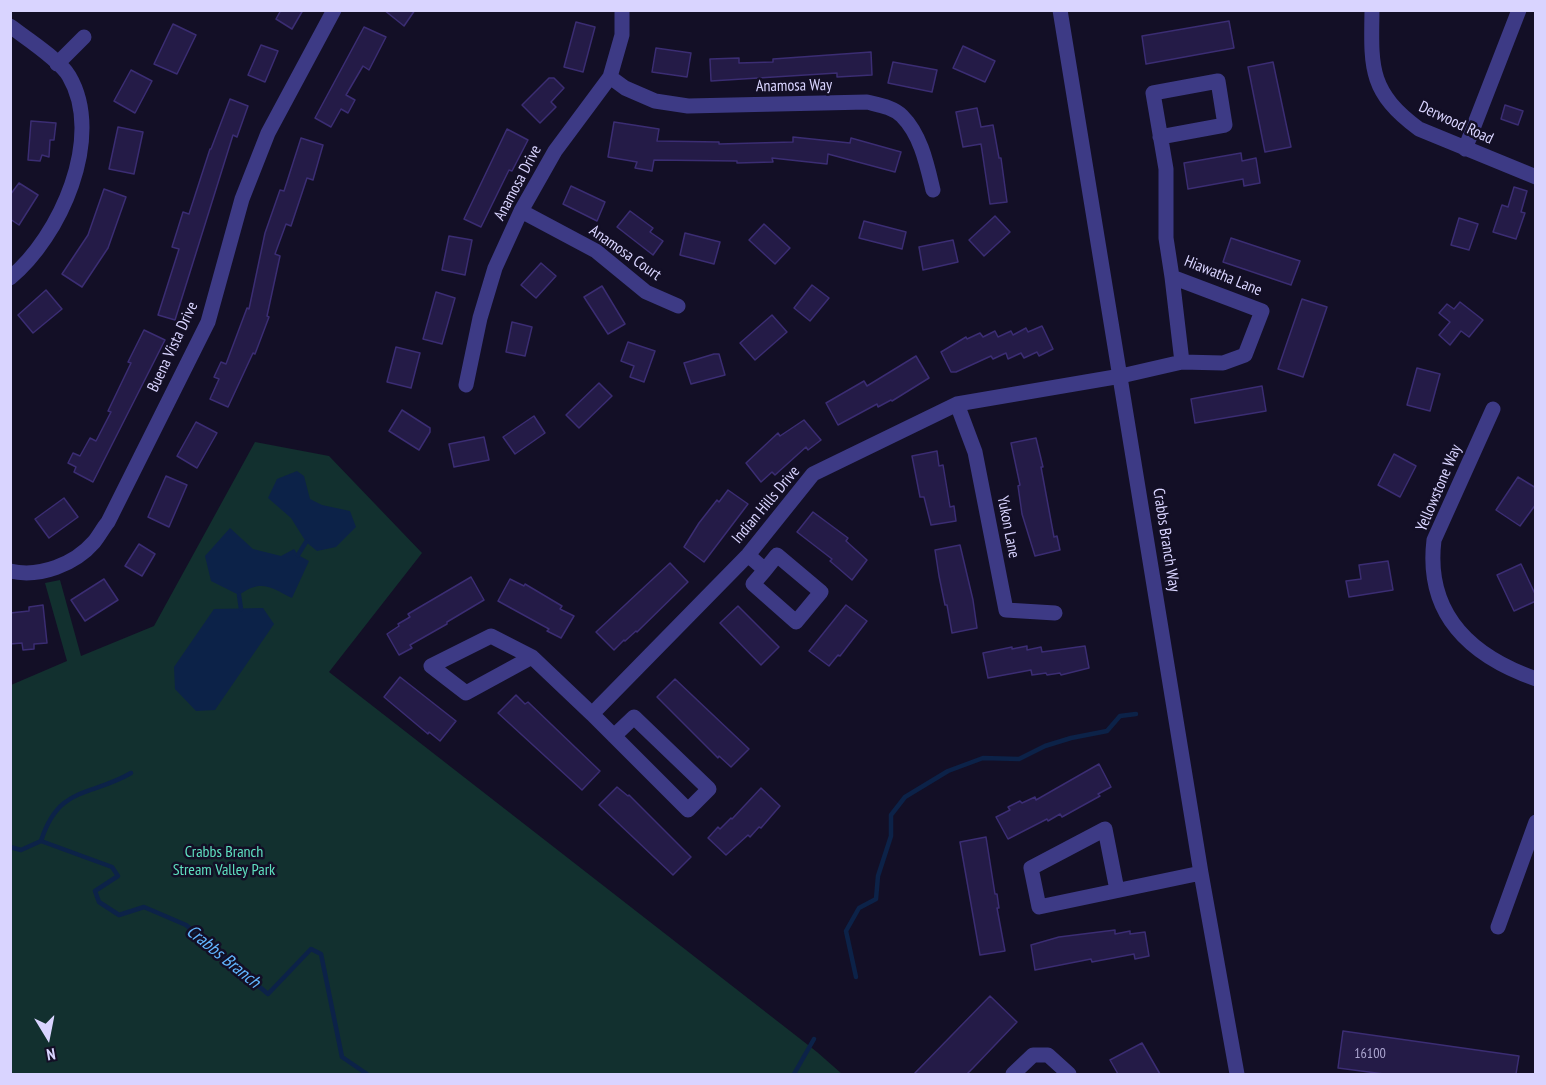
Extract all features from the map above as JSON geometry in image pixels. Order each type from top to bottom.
[{"type":"street","name":"Buena Vista Drive","points":[[10,571],[18,573],[44,571],[68,563],[93,543],[108,522],[208,322],[242,199],[268,133],[334,10]]},
{"type":"street","name":"Anamosa Drive","points":[[466,385],[480,318],[495,268],[521,211],[555,151],[610,77],[622,35],[622,10]]},
{"type":"street","name":"Crabbs Branch Way","points":[[1060,10],[1201,873],[1237,1074]]},
{"type":"street","name":"Derwood Road","points":[[1372,10],[1371,57],[1379,87],[1386,99],[1403,117],[1419,129],[1536,177]]},
{"type":"street","points":[[1465,149],[1519,10]]},
{"type":"street","points":[[10,26],[69,75],[78,96],[82,126],[78,165],[65,203],[40,246],[10,278]]},
{"type":"street","points":[[57,64],[84,37]]},
{"type":"street","name":"Anamosa Way","points":[[610,77],[625,88],[655,102],[688,106],[867,102],[888,107],[901,115],[911,129],[926,159],[933,190]]},
{"type":"street","name":"Hiawatha Lane","points":[[1121,376],[1182,362],[1223,363],[1245,355],[1262,311],[1172,278],[1166,238],[1166,169],[1153,93],[1218,81],[1225,125],[1161,137]]},
{"type":"street","name":"Anamosa Court","points":[[521,211],[596,251],[646,292],[678,306]]},
{"type":"street","points":[[1172,278],[1182,362]]},
{"type":"street","name":"Indian Hills Drive","points":[[592,714],[748,555],[813,474],[957,404],[1121,376]]},
{"type":"street","name":"Yukon Lane","points":[[957,404],[975,452],[1006,610],[1055,613]]},
{"type":"street","name":"Yellowstone Way","points":[[1493,409],[1434,540],[1432,558],[1434,574],[1444,609],[1452,625],[1465,639],[1489,659],[1536,679]]},
{"type":"street","points":[[748,555],[765,570]]},
{"type":"street","points":[[777,555],[821,592],[796,622],[753,584],[765,570],[777,555]]},
{"type":"street","points":[[532,657],[466,693],[431,666],[491,636],[532,657],[688,810],[709,789],[634,717],[614,736]]},
{"type":"street","points":[[1498,927],[1536,822]]},
{"type":"street","points":[[1117,890],[1105,829],[1031,868],[1039,907],[1201,873]]},
{"type":"street","points":[[1013,1074],[1033,1055],[1048,1055],[1069,1074]]},
{"type":"green space","name":"Crabbs Branch Stream Valley Park","points":[[255,442],[329,456],[422,553],[329,672],[817,1052],[842,1074],[11,1074],[11,685],[67,661],[45,583],[60,580],[81,656],[154,626]]},
{"type":"water","points":[[297,471],[304,476],[310,499],[322,505],[350,511],[356,527],[336,547],[317,551],[306,542],[291,518],[268,498],[277,479]]},
{"type":"water","points":[[230,528],[253,549],[281,556],[294,549],[298,555],[309,561],[292,598],[265,586],[253,587],[239,595],[211,581],[205,556]]},
{"type":"water","points":[[263,608],[274,624],[215,710],[196,711],[175,689],[174,667],[214,609]]},
{"type":"building","points":[[281,10],[303,10],[292,29],[276,19]]},
{"type":"building","points":[[384,10],[415,10],[404,26]]},
{"type":"building","points":[[1229,21],[1234,48],[1146,64],[1142,36]]},
{"type":"building","points":[[576,22],[595,27],[583,72],[564,67]]},
{"type":"building","points":[[173,24],[196,35],[177,74],[154,64]]},
{"type":"building","points":[[364,27],[386,37],[369,70],[363,66],[346,95],[355,100],[348,113],[341,109],[331,127],[315,118]]},
{"type":"building","points":[[261,45],[278,51],[265,82],[248,75]]},
{"type":"building","points":[[963,46],[995,61],[985,82],[953,68]]},
{"type":"building","points":[[656,48],[691,53],[687,77],[652,72]]},
{"type":"building","points":[[871,52],[872,75],[837,77],[837,73],[711,81],[710,59],[739,58],[739,63],[773,62],[773,59]]},
{"type":"building","points":[[893,62],[937,70],[932,92],[888,83]]},
{"type":"building","points":[[1273,62],[1291,147],[1265,152],[1248,67]]},
{"type":"building","points":[[131,70],[152,81],[135,113],[114,101]]},
{"type":"building","points":[[549,78],[554,78],[564,88],[551,102],[556,107],[540,123],[522,105]]},
{"type":"building","points":[[230,99],[248,106],[237,137],[233,135],[175,320],[158,315],[179,249],[172,247],[183,212],[189,214],[210,149]]},
{"type":"building","points":[[1505,105],[1523,111],[1518,125],[1501,119]]},
{"type":"building","points":[[977,108],[981,127],[993,125],[999,158],[1001,158],[1007,202],[990,204],[981,144],[963,147],[956,112]]},
{"type":"building","points":[[31,121],[56,123],[54,140],[50,140],[49,157],[42,155],[40,161],[28,160]]},
{"type":"building","points":[[614,122],[659,129],[657,141],[719,142],[719,144],[793,142],[793,137],[850,143],[851,138],[901,152],[895,172],[828,154],[827,164],[772,158],[773,162],[737,163],[737,161],[654,160],[652,171],[635,168],[637,162],[608,157]]},
{"type":"building","points":[[118,127],[143,132],[134,174],[109,169]]},
{"type":"building","points":[[507,129],[528,140],[512,171],[509,170],[481,227],[464,219]]},
{"type":"building","points":[[301,138],[323,145],[313,180],[307,178],[291,226],[286,224],[275,254],[280,256],[267,316],[269,317],[255,354],[253,353],[228,407],[210,399],[219,379],[214,377],[221,362],[226,364],[247,308],[249,309],[265,233],[280,190],[284,191]]},
{"type":"building","points":[[1241,153],[1242,161],[1256,158],[1260,183],[1244,186],[1243,179],[1188,189],[1184,163]]},
{"type":"building","points":[[19,183],[38,195],[19,225],[10,219],[10,195]]},
{"type":"building","points":[[571,186],[605,202],[597,221],[563,204]]},
{"type":"building","points":[[1514,187],[1527,191],[1521,212],[1525,213],[1516,239],[1493,232],[1502,205],[1508,207]]},
{"type":"building","points":[[104,189],[126,197],[108,248],[82,287],[62,274],[88,235]]},
{"type":"building","points":[[630,211],[653,228],[650,232],[663,241],[653,255],[617,227]]},
{"type":"building","points":[[995,216],[1010,232],[984,256],[969,240]]},
{"type":"building","points":[[1459,218],[1478,224],[1469,250],[1451,245]]},
{"type":"building","points":[[864,221],[906,232],[902,249],[859,238]]},
{"type":"building","points":[[764,224],[790,248],[775,264],[749,240]]},
{"type":"building","points":[[685,233],[720,242],[714,264],[680,255]]},
{"type":"building","points":[[449,236],[472,240],[465,275],[442,270]]},
{"type":"building","points":[[1231,238],[1300,261],[1291,285],[1223,262]]},
{"type":"building","points":[[953,240],[958,262],[923,270],[919,247]]},
{"type":"building","points":[[541,263],[556,276],[536,298],[521,285]]},
{"type":"building","points":[[812,285],[829,298],[810,321],[794,308]]},
{"type":"building","points":[[602,286],[625,324],[608,334],[584,297]]},
{"type":"building","points":[[46,290],[62,309],[33,333],[18,315]]},
{"type":"building","points":[[436,292],[455,298],[442,344],[423,339]]},
{"type":"building","points":[[1302,299],[1327,307],[1303,377],[1278,369]]},
{"type":"building","points":[[1460,302],[1483,320],[1469,337],[1461,331],[1450,345],[1439,335],[1450,322],[1439,313],[1447,304],[1454,309]]},
{"type":"building","points":[[772,315],[787,332],[755,360],[740,343]]},
{"type":"building","points":[[512,322],[532,327],[525,356],[506,352]]},
{"type":"building","points":[[1042,326],[1053,349],[1039,356],[1037,352],[1024,358],[1021,353],[1008,359],[1006,353],[993,359],[991,356],[956,372],[951,372],[941,352],[966,337],[967,339],[980,333],[983,337],[995,331],[998,337],[1011,331],[1013,335],[1026,328],[1028,332]]},
{"type":"building","points":[[144,330],[165,340],[93,482],[74,472],[76,467],[68,463],[73,453],[80,456],[90,438],[96,441],[111,412],[108,411]]},
{"type":"building","points":[[628,342],[655,351],[644,382],[630,377],[634,366],[621,361]]},
{"type":"building","points":[[396,347],[420,353],[411,388],[387,382]]},
{"type":"building","points":[[719,354],[725,375],[691,384],[684,363]]},
{"type":"building","points":[[916,356],[929,378],[892,401],[878,407],[877,404],[838,425],[826,403],[864,381],[867,386]]},
{"type":"building","points":[[1417,368],[1440,374],[1430,411],[1407,405]]},
{"type":"building","points":[[599,383],[612,396],[579,428],[566,415]]},
{"type":"building","points":[[1262,386],[1266,411],[1195,423],[1191,399]]},
{"type":"building","points":[[402,410],[430,428],[419,450],[389,431]]},
{"type":"building","points":[[534,416],[545,433],[515,454],[503,437]]},
{"type":"building","points":[[804,420],[821,440],[808,450],[806,447],[775,475],[772,472],[761,482],[746,463],[778,433],[780,436]]},
{"type":"building","points":[[196,422],[217,433],[197,468],[177,456]]},
{"type":"building","points":[[484,437],[489,460],[454,467],[449,444]]},
{"type":"building","points":[[1036,438],[1054,537],[1057,536],[1060,550],[1035,556],[1022,514],[1018,486],[1020,485],[1011,443]]},
{"type":"building","points":[[937,451],[939,466],[943,465],[950,507],[954,506],[956,521],[931,525],[924,497],[920,497],[912,456]]},
{"type":"building","points":[[1394,454],[1416,466],[1400,497],[1378,485]]},
{"type":"building","points":[[166,476],[187,485],[169,527],[148,517]]},
{"type":"building","points":[[1518,477],[1536,488],[1536,504],[1520,526],[1496,510]]},
{"type":"building","points":[[728,490],[748,504],[704,562],[684,547],[699,523]]},
{"type":"building","points":[[64,498],[78,517],[49,538],[35,519]]},
{"type":"building","points":[[813,512],[848,538],[846,541],[867,560],[852,580],[830,561],[832,559],[797,532]]},
{"type":"building","points":[[139,544],[155,554],[142,576],[125,566]]},
{"type":"building","points":[[960,545],[977,628],[952,633],[935,550]]},
{"type":"building","points":[[1388,561],[1393,590],[1349,597],[1346,581],[1361,579],[1359,565]]},
{"type":"building","points":[[670,563],[688,582],[637,632],[614,650],[596,632]]},
{"type":"building","points":[[1521,564],[1536,596],[1536,601],[1514,611],[1497,575]]},
{"type":"building","points":[[471,577],[484,600],[410,645],[412,648],[399,655],[387,634],[410,617],[408,614]]},
{"type":"building","points":[[104,579],[118,600],[85,621],[71,600]]},
{"type":"building","points":[[510,579],[524,586],[525,584],[562,606],[560,609],[574,616],[561,638],[498,601]]},
{"type":"building","points":[[43,605],[47,643],[34,644],[34,649],[23,650],[22,643],[10,644],[10,613],[29,611],[29,607]]},
{"type":"building","points":[[846,605],[867,621],[840,656],[838,655],[829,666],[809,651]]},
{"type":"building","points":[[738,606],[779,647],[761,665],[720,623]]},
{"type":"building","points":[[1027,646],[1027,650],[1041,647],[1042,652],[1085,646],[1089,668],[1061,675],[1060,673],[1047,675],[1046,673],[1032,675],[1031,670],[988,678],[983,653]]},
{"type":"building","points":[[400,677],[456,721],[440,741],[429,732],[428,734],[384,697]]},
{"type":"building","points":[[675,679],[749,749],[731,767],[719,756],[718,758],[657,697]]},
{"type":"building","points":[[516,695],[525,704],[528,702],[600,771],[582,790],[498,713]]},
{"type":"building","points":[[1099,764],[1111,787],[1098,794],[1100,796],[1062,817],[1060,814],[1048,821],[1047,819],[1008,839],[996,817],[1010,810],[1008,807],[1035,797],[1036,800]]},
{"type":"building","points":[[617,787],[629,795],[691,857],[673,875],[599,805]]},
{"type":"building","points":[[761,788],[780,806],[761,828],[759,827],[750,837],[748,835],[726,855],[708,838],[718,827],[720,829],[732,819]]},
{"type":"building","points":[[986,837],[1005,951],[980,955],[960,842]]},
{"type":"building","points":[[1115,930],[1115,934],[1130,931],[1130,934],[1145,932],[1149,956],[1135,959],[1134,954],[1092,962],[1091,959],[1035,970],[1031,945],[1059,937]]},
{"type":"building","points":[[990,996],[1017,1022],[973,1068],[967,1074],[914,1074]]},
{"type":"building","points":[[1343,1031],[1519,1056],[1516,1074],[1384,1074],[1338,1068]]},
{"type":"building","points":[[1142,1043],[1160,1074],[1118,1074],[1110,1060]]},
{"type":"waterway","points":[[298,555],[306,542]]},
{"type":"waterway","points":[[239,595],[241,609]]},
{"type":"waterway","points":[[856,977],[846,931],[859,908],[876,899],[878,876],[891,836],[891,815],[905,797],[948,771],[983,758],[1019,759],[1045,746],[1107,731],[1120,716],[1136,714]]},
{"type":"waterway","points":[[41,841],[48,823],[67,801],[131,773]]},
{"type":"waterway","name":"Crabbs Branch","points":[[10,847],[21,850],[41,841],[112,867],[118,876],[95,891],[99,902],[119,915],[144,907],[186,925],[268,994],[311,949],[321,954],[342,1057],[367,1074]]},
{"type":"waterway","points":[[794,1074],[814,1039]]}]
